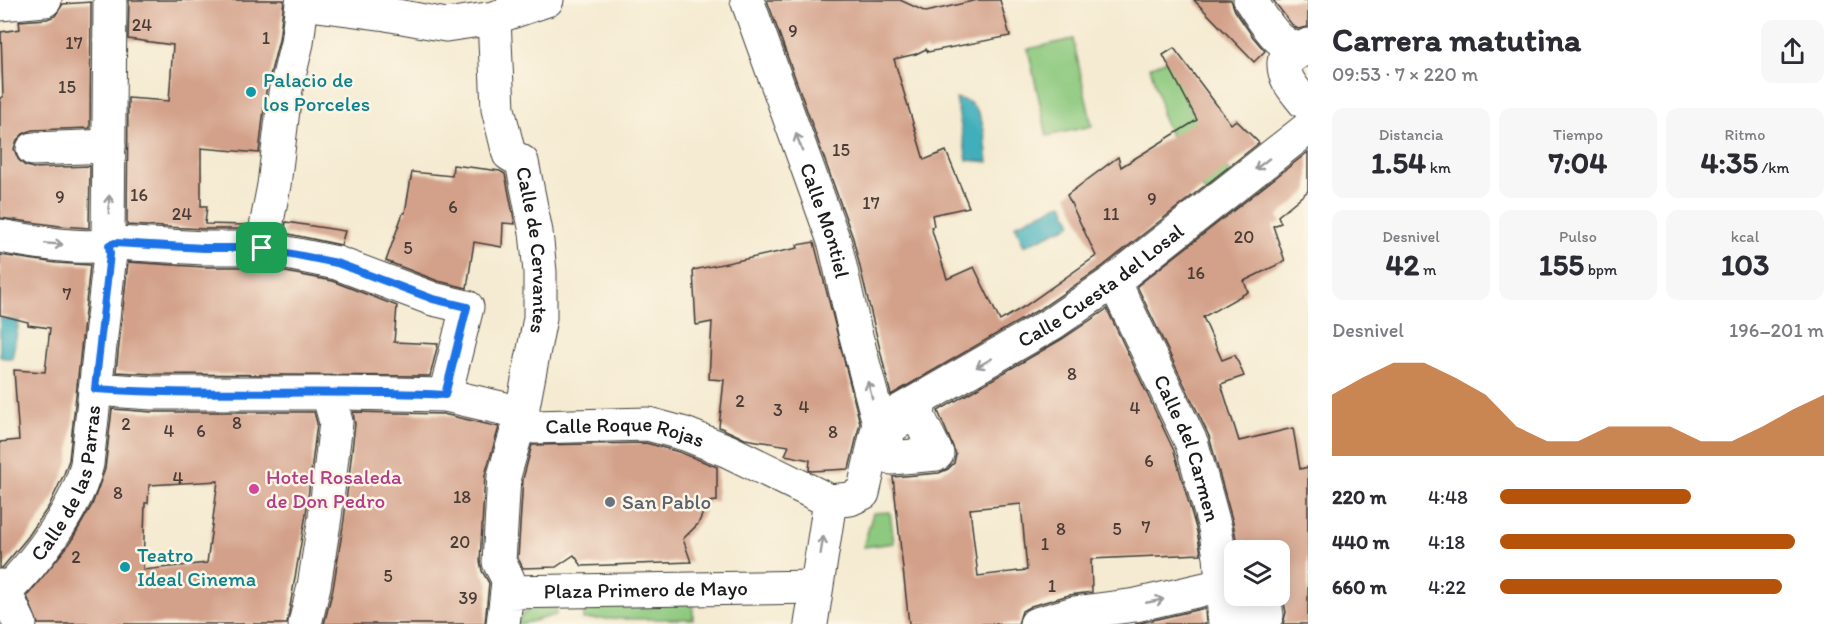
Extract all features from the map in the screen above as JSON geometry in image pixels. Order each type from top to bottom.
[{"type":"street","points":[[0,4],[45,0]]},
{"type":"street","name":"Calle de las Parras","points":[[3,589],[23,575],[52,535],[74,500],[84,477],[110,254],[110,0]]},
{"type":"street","points":[[262,248],[274,185],[285,93],[297,43],[303,3],[446,25],[494,18],[547,0]]},
{"type":"street","name":"Calle Montiel","points":[[747,0],[835,244],[877,435]]},
{"type":"street","points":[[1250,0],[1278,39],[1295,49],[1306,48]]},
{"type":"street","name":"Calle de Cervantes","points":[[494,18],[498,109],[509,154],[522,162],[536,232],[540,272],[540,318],[521,417],[504,476],[499,562],[508,579],[507,592]]},
{"type":"street","name":"Calle Cuesta del Losal","points":[[877,435],[1053,323],[1114,281],[1306,115],[1284,70],[1284,62],[1306,48]]},
{"type":"street","points":[[33,149],[109,146]]},
{"type":"street","points":[[0,236],[33,242],[102,247],[115,243],[204,248],[262,248],[337,263],[433,299],[467,307],[445,395]]},
{"type":"street","name":"Calle del Carmen","points":[[1114,281],[1192,444],[1215,528],[1223,575],[1224,624]]},
{"type":"street","name":"Calle Roque Rojas","points":[[95,389],[152,393],[445,395],[510,410],[534,427],[648,424],[685,434],[728,451],[830,501]]},
{"type":"street","points":[[305,624],[323,529],[336,422],[328,393]]},
{"type":"street","points":[[811,624],[830,501],[850,499],[863,493],[877,435]]},
{"type":"street","points":[[1036,624],[1074,613],[1136,605],[1222,585]]},
{"type":"street","name":"Plaza Primero de Mayo","points":[[507,592],[816,587]]},
{"type":"street","points":[[3,589],[20,624]]},
{"type":"street","points":[[503,624],[507,592]]},
{"type":"street","points":[[1231,606],[1233,620],[1267,615],[1266,606]]},
{"type":"green space","points":[[1073,39],[1092,126],[1047,136],[1028,49]]},
{"type":"green space","points":[[1167,60],[1222,161],[1233,176],[1208,197],[1169,132],[1161,114],[1161,105],[1150,67]]},
{"type":"green space","points":[[890,512],[894,543],[863,547],[873,513]]},
{"type":"green space","points":[[557,600],[556,615],[515,624],[523,614],[533,608]]},
{"type":"green space","points":[[585,601],[693,602],[693,619],[583,619]]},
{"type":"water","points":[[956,99],[966,101],[979,113],[988,162],[967,160]]},
{"type":"water","points":[[1063,203],[1072,224],[1024,246],[1015,225]]},
{"type":"water","points":[[0,318],[19,321],[12,359],[0,357]]},
{"type":"building","points":[[129,0],[284,0],[279,40],[266,91],[259,153],[201,148],[201,206],[207,206],[205,224],[247,225],[246,229],[127,225],[128,98],[169,101],[173,45],[128,39]]},
{"type":"building","points":[[767,0],[900,0],[926,12],[977,0],[1000,0],[1010,36],[928,52],[926,49],[894,59],[924,160],[946,151],[969,207],[932,215],[934,226],[931,227],[947,279],[974,267],[1000,321],[1096,256],[1067,195],[1118,157],[1121,167],[1197,120],[1163,55],[1174,48],[1231,124],[1236,120],[1259,143],[1103,266],[1043,307],[891,395],[853,238]]},
{"type":"building","points":[[1194,0],[1231,0],[1235,11],[1265,51],[1254,62]]},
{"type":"building","points":[[1273,0],[1308,0],[1308,27],[1298,29],[1293,26]]},
{"type":"building","points":[[91,2],[90,128],[32,130],[17,140],[14,149],[18,159],[24,165],[33,168],[90,166],[89,228],[0,218],[0,98],[3,97],[1,32],[20,29],[19,21],[47,19],[55,16],[63,4]]},
{"type":"building","points":[[1308,152],[1308,191],[1278,216],[1281,223],[1273,226],[1285,261],[1244,281],[1248,292],[1203,317],[1222,360],[1235,355],[1244,376],[1221,384],[1239,441],[1293,428],[1300,469],[1308,467],[1308,624],[1283,624],[1286,612],[1285,606],[1290,606],[1290,540],[1236,540],[1209,436],[1137,286]]},
{"type":"building","points":[[453,165],[500,171],[505,174],[515,224],[503,223],[502,247],[474,242],[467,288],[438,281],[386,261],[403,213],[405,213],[412,172],[452,176]]},
{"type":"building","points":[[286,222],[345,231],[341,245],[284,233]]},
{"type":"building","points":[[814,242],[860,423],[849,469],[811,471],[809,470],[810,460],[785,455],[789,446],[745,439],[719,427],[724,380],[709,379],[712,322],[696,325],[693,270],[798,248],[797,245]]},
{"type":"building","points":[[0,255],[90,265],[69,460],[49,506],[2,568],[0,568],[0,442],[19,440],[14,370],[45,372],[50,328],[28,325],[28,322],[0,315]]},
{"type":"building","points":[[128,262],[203,267],[260,267],[332,281],[397,306],[394,342],[438,344],[430,376],[116,372]]},
{"type":"building","points":[[1107,309],[1174,451],[1201,554],[1091,559],[1092,592],[1069,595],[1031,606],[1022,611],[1018,624],[909,624],[893,477],[939,473],[948,469],[954,463],[956,454],[938,411],[1062,339]],"holes":[[[1021,504],[1027,570],[978,576],[970,509]]]},
{"type":"building","points":[[112,409],[152,412],[314,412],[317,423],[306,514],[287,624],[38,624],[27,596],[70,543],[92,505],[105,469]],"holes":[[[218,481],[207,563],[143,570],[145,503],[148,503],[149,485]]]},
{"type":"building","points":[[353,412],[443,414],[499,427],[485,475],[480,561],[482,571],[489,583],[485,624],[324,624],[333,589],[344,520],[355,424]]},
{"type":"building","name":"San Pablo","points":[[646,443],[679,452],[717,467],[717,501],[708,502],[698,524],[683,539],[691,562],[582,566],[574,555],[556,567],[523,568],[518,558],[523,479],[532,445]]},
{"type":"building","points":[[1205,608],[1206,624],[1135,624],[1140,623]]},
{"type":"place","name":"Palacio de los Porceles","points":[[251,92]]},
{"type":"place","name":"Hotel Rosaleda de Don Pedro","points":[[254,489]]},
{"type":"place","name":"San Pablo","points":[[610,502]]},
{"type":"place","name":"Teatro Ideal Cinema","points":[[125,567]]},
{"type":"route","points":[[115,243],[204,248],[262,248],[337,263],[433,299],[467,307],[445,395],[152,393],[95,389],[110,254],[109,245],[115,243]]}]
